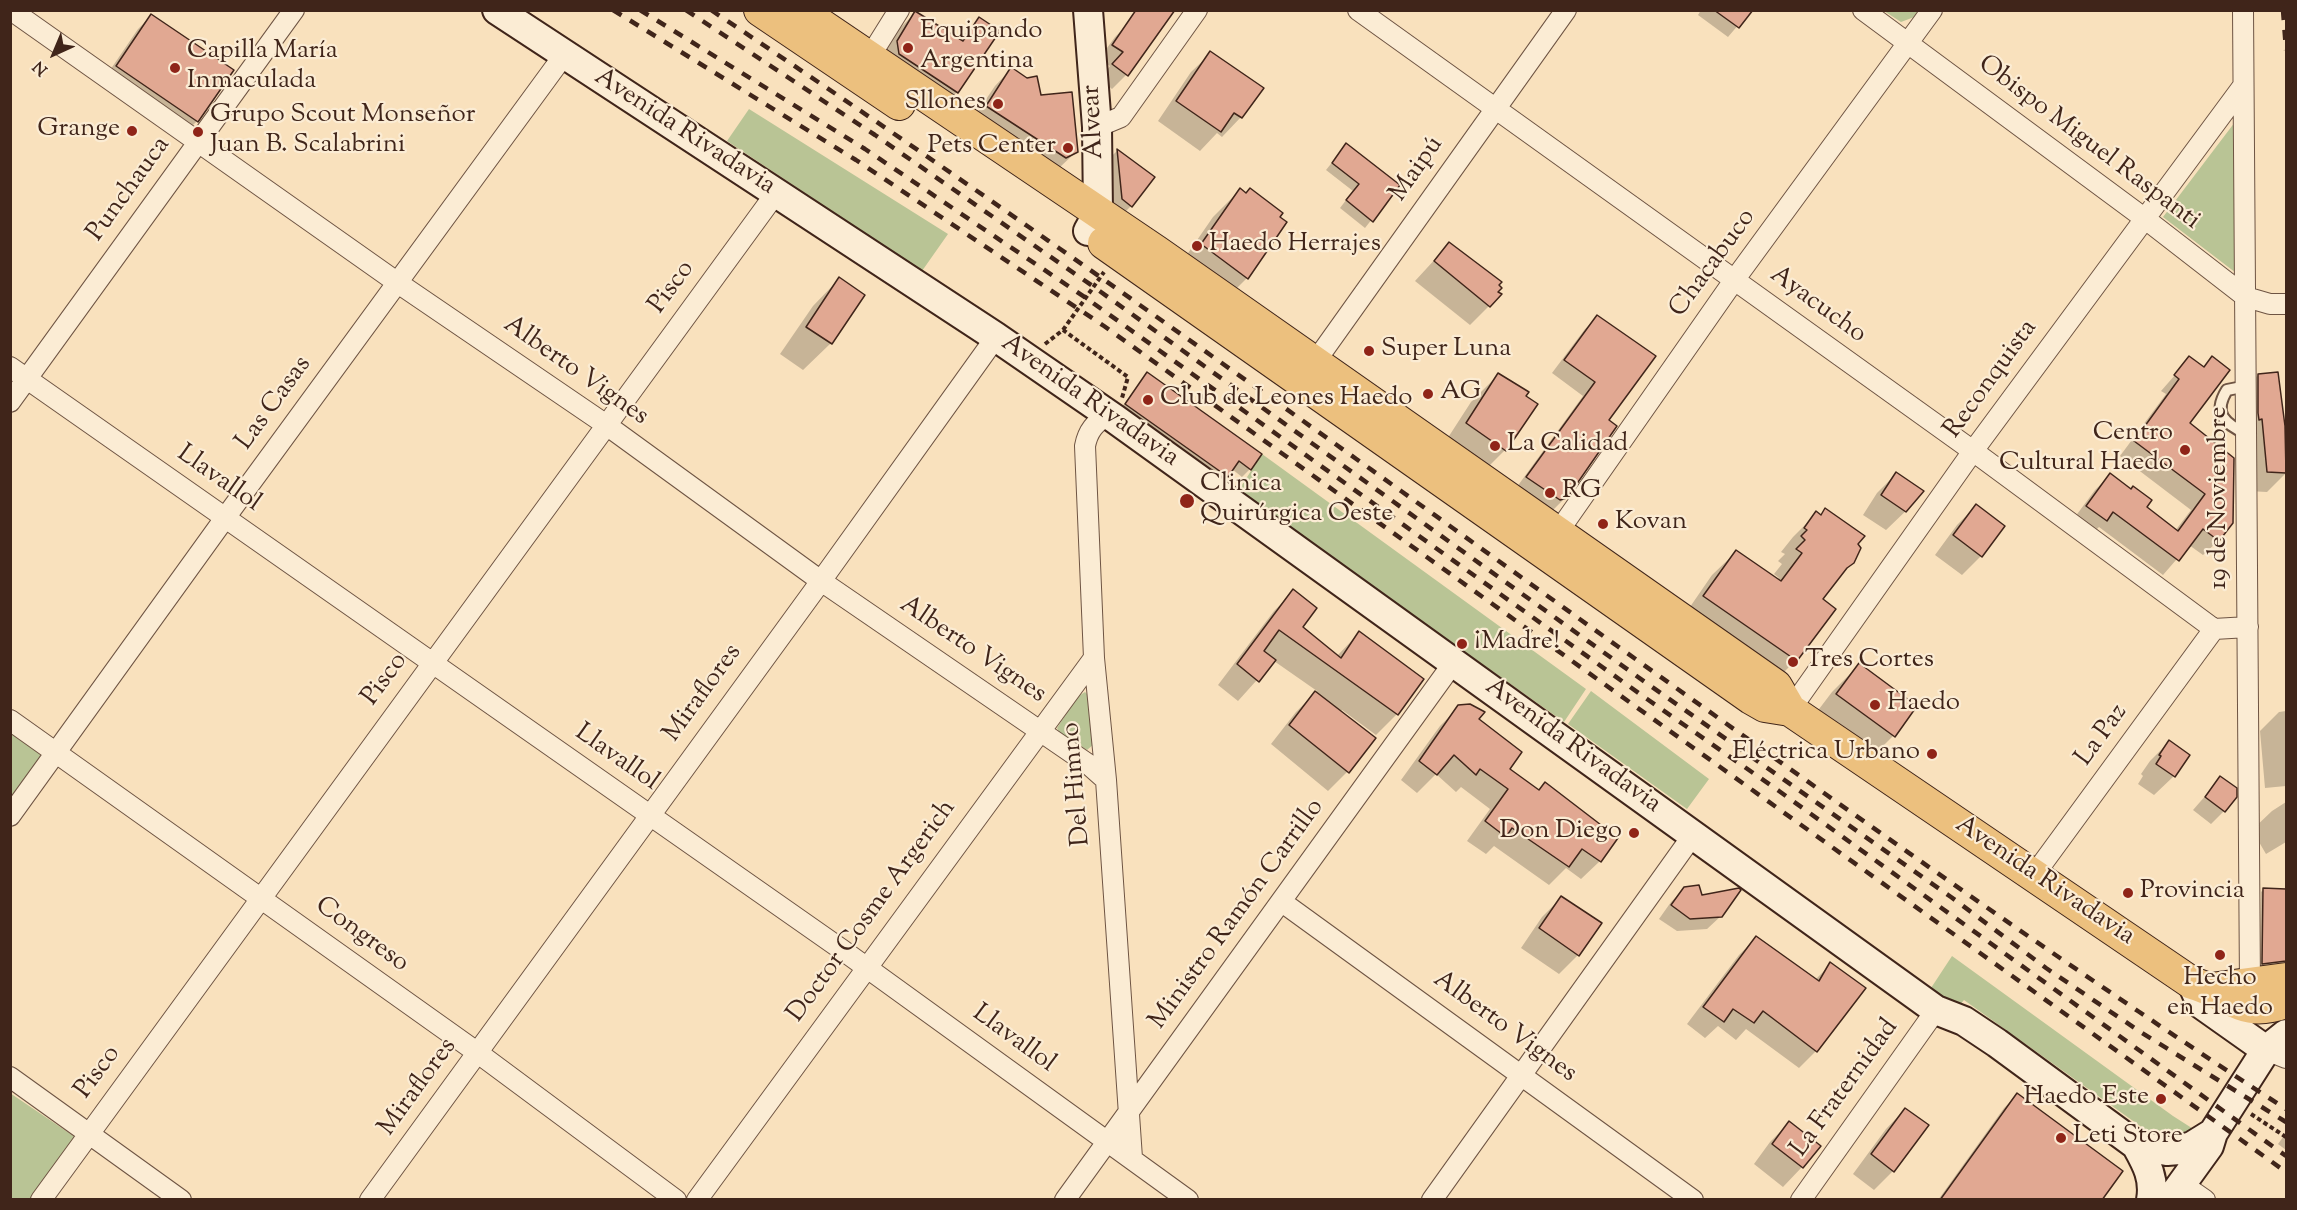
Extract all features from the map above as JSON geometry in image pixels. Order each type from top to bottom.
[{"type":"main road","name":"Avenida Rivadavia","points":[[760,10],[863,67],[1093,222],[1551,542]]},
{"type":"main road","name":"Avenida Rivadavia","points":[[799,10],[863,67]]},
{"type":"main road","name":"Avenida Rivadavia","points":[[1093,222],[1315,362],[1551,542],[1750,699],[1765,706],[1791,710],[2202,986],[2254,1009],[2286,1002]]},
{"type":"main road","points":[[2202,986],[2250,985],[2286,979]]},
{"type":"street","name":"Alberto Vignes","points":[[10,10],[398,283],[605,424],[821,581],[1041,731],[1088,764],[1106,780]]},
{"type":"street","name":"Punchauca","points":[[10,402],[294,10]]},
{"type":"street","name":"Avenida Rivadavia","points":[[497,10],[996,337],[1111,416],[1936,1010],[1964,1021],[1981,1032],[2136,1145]]},
{"type":"street","points":[[863,67],[900,10]]},
{"type":"street","name":"Alvear","points":[[1089,10],[1097,127],[1093,222]]},
{"type":"street","points":[[1097,127],[1121,117],[1197,10]]},
{"type":"street","name":"Ayacucho","points":[[1358,10],[1973,451],[2214,629]]},
{"type":"street","name":"Maipú","points":[[1315,362],[1566,10]]},
{"type":"street","name":"Obispo Miguel Raspanti","points":[[1863,10],[2144,218],[2246,297],[2270,304],[2286,304]]},
{"type":"street","name":"Chacabuco","points":[[1551,542],[1735,279],[1932,10]]},
{"type":"street","name":"19 de Noviembre","points":[[2243,10],[2250,985]]},
{"type":"street","name":"Las Casas","points":[[10,816],[564,56]]},
{"type":"street","name":"Reconquista","points":[[1791,710],[1973,451],[2242,86]]},
{"type":"street","name":"Pisco","points":[[41,1200],[605,424],[776,193]]},
{"type":"street","name":"Miraflores","points":[[370,1200],[996,337]]},
{"type":"street","name":"Llavallol","points":[[10,367],[866,967],[1188,1200]]},
{"type":"street","name":"Del Himno","points":[[1111,416],[1092,426],[1087,434],[1085,446],[1094,658],[1106,780],[1132,1158]]},
{"type":"street","points":[[2214,629],[2248,627]]},
{"type":"street","name":"La Paz","points":[[2034,875],[2214,629]]},
{"type":"street","name":"Doctor Cosme Argerich","points":[[697,1200],[1094,658]]},
{"type":"street","name":"Ministro Ramón Carrillo","points":[[1065,1200],[1454,662]]},
{"type":"street","name":"Congreso","points":[[10,720],[478,1053],[676,1200]]},
{"type":"street","points":[[1432,1200],[1693,836]]},
{"type":"street","name":"Alberto Vignes","points":[[1282,902],[1693,1200]]},
{"type":"street","points":[[2202,986],[2201,1004],[2280,1047],[2233,1102],[2213,1132],[2209,1146],[2176,1192],[2205,1200]]},
{"type":"street","name":"La Fraternidad","points":[[1801,1200],[1936,1010]]},
{"type":"street","points":[[10,1077],[181,1200]]},
{"type":"street","points":[[2136,1145],[2167,1151],[2179,1150],[2192,1146],[2213,1132]]},
{"type":"street","points":[[2136,1145],[2152,1178],[2151,1200]]},
{"type":"lane","points":[[2247,386],[2227,390],[2220,401],[2220,412],[2224,420],[2247,434]]},
{"type":"path","points":[[1041,348],[1063,330],[1109,266]]},
{"type":"path","points":[[1063,330],[1128,377],[1111,416]]},
{"type":"path","points":[[2233,1102],[2286,1137]]},
{"type":"green space","points":[[1884,11],[1921,11],[1917,16],[1901,22]]},
{"type":"green space","points":[[749,109],[948,234],[922,271],[727,141]]},
{"type":"green space","points":[[2235,122],[2240,276],[2163,217]]},
{"type":"green space","points":[[1262,454],[1586,689],[1564,722],[1238,491]]},
{"type":"green space","points":[[1591,691],[1709,779],[1687,809],[1568,724]]},
{"type":"green space","points":[[1085,692],[1089,696],[1094,744],[1087,750],[1059,732],[1057,728],[1077,697]]},
{"type":"green space","points":[[11,730],[44,754],[11,799]]},
{"type":"green space","points":[[1952,956],[2198,1132],[2168,1146],[1964,1000],[1958,1007],[1931,988]]},
{"type":"green space","points":[[10,1093],[75,1137],[30,1199],[11,1199]]},
{"type":"building","points":[[1136,10],[1175,10],[1128,76],[1112,64],[1123,52],[1112,45]]},
{"type":"building","points":[[1714,10],[1753,10],[1739,28]]},
{"type":"building","points":[[915,11],[963,41],[979,17],[1000,31],[958,93],[899,54],[897,41]]},
{"type":"building","name":"Capilla María Inmaculada","points":[[151,14],[234,70],[198,122],[116,66]]},
{"type":"building","points":[[1210,51],[1264,88],[1242,118],[1234,113],[1221,132],[1176,101]]},
{"type":"building","points":[[1011,67],[1027,78],[1037,76],[1041,95],[1072,92],[1078,152],[1066,158],[986,106]]},
{"type":"building","points":[[1346,143],[1400,185],[1373,222],[1346,200],[1359,184],[1332,163]]},
{"type":"building","points":[[1117,149],[1155,177],[1132,207],[1122,199]]},
{"type":"building","points":[[1240,188],[1246,193],[1250,188],[1283,213],[1280,217],[1287,222],[1248,279],[1201,244]]},
{"type":"building","points":[[1449,242],[1502,282],[1499,285],[1502,288],[1498,292],[1502,294],[1490,307],[1434,261]]},
{"type":"building","points":[[839,277],[865,295],[832,344],[806,327]]},
{"type":"building","points":[[1597,315],[1656,356],[1609,420],[1617,426],[1567,498],[1560,500],[1526,477],[1595,382],[1564,360]]},
{"type":"building","points":[[2189,356],[2204,367],[2212,356],[2230,370],[2190,423],[2234,458],[2233,523],[2219,541],[2203,529],[2179,561],[2113,512],[2107,521],[2086,506],[2110,473],[2131,489],[2133,486],[2152,500],[2147,507],[2178,531],[2205,494],[2134,441],[2179,379],[2174,375]]},
{"type":"building","points":[[1147,372],[1262,454],[1251,470],[1239,461],[1228,477],[1125,404]]},
{"type":"building","points":[[2278,372],[2285,426],[2286,473],[2267,472],[2262,419],[2259,420],[2258,413],[2258,374]]},
{"type":"building","points":[[1498,373],[1529,392],[1526,396],[1538,404],[1506,451],[1466,423]]},
{"type":"building","points":[[1896,472],[1924,491],[1906,512],[1881,495]]},
{"type":"building","points":[[1976,504],[2005,526],[1982,557],[1953,535]]},
{"type":"building","points":[[1825,508],[1865,536],[1858,544],[1861,548],[1854,563],[1847,568],[1823,599],[1836,609],[1797,661],[1703,596],[1736,550],[1781,581],[1802,553],[1796,549],[1805,540],[1801,536],[1807,530],[1804,528],[1816,511],[1821,515]]},
{"type":"building","points":[[1293,589],[1317,608],[1303,627],[1341,658],[1359,631],[1424,679],[1398,715],[1279,630],[1264,651],[1276,660],[1259,682],[1237,664]]},
{"type":"building","points":[[1859,663],[1917,706],[1895,737],[1836,694]]},
{"type":"building","points":[[1315,691],[1376,738],[1349,773],[1289,725]]},
{"type":"building","points":[[1470,704],[1485,712],[1479,719],[1522,752],[1510,769],[1539,790],[1545,782],[1618,838],[1601,862],[1582,849],[1569,867],[1512,828],[1506,837],[1485,821],[1508,789],[1480,769],[1476,775],[1454,755],[1437,775],[1419,761],[1458,705]]},
{"type":"building","points":[[2169,740],[2190,755],[2175,777],[2156,764]]},
{"type":"building","points":[[2220,776],[2237,788],[2237,797],[2225,812],[2205,797]]},
{"type":"building","points":[[1699,885],[1702,895],[1739,888],[1741,890],[1722,917],[1690,919],[1671,905],[1684,887]]},
{"type":"building","points":[[2263,888],[2286,889],[2286,961],[2262,964]]},
{"type":"building","points":[[1561,896],[1602,923],[1579,956],[1539,928]]},
{"type":"building","points":[[1756,936],[1819,981],[1830,962],[1866,988],[1817,1052],[1763,1011],[1754,1023],[1733,1009],[1724,1022],[1703,1007]]},
{"type":"building","points":[[2017,1093],[2123,1171],[2102,1200],[1940,1200]]},
{"type":"building","points":[[1905,1108],[1929,1125],[1894,1172],[1871,1154]]},
{"type":"building","points":[[1789,1121],[1821,1146],[1803,1168],[1772,1144]]},
{"type":"railway","points":[[613,10],[856,160],[1104,326],[2286,1172]]},
{"type":"railway","points":[[640,10],[865,149],[1086,298],[1779,791],[2286,1156]]},
{"type":"railway","points":[[686,10],[875,135],[1094,287],[1638,677],[1951,897],[2046,968],[2142,1033],[2286,1122]]},
{"type":"railway","points":[[711,10],[1058,247],[1954,885],[2286,1109]]},
{"type":"railway","points":[[2283,10],[2286,50]]},
{"type":"place","name":"Equipando Argentina","points":[[908,48]]},
{"type":"place","name":"Capilla María Inmaculada","points":[[175,68]]},
{"type":"place","name":"Sllones","points":[[998,104]]},
{"type":"place","name":"Grange","points":[[132,131]]},
{"type":"place","name":"Grupo Scout Monseñor Juan B. Scalabrini","points":[[198,132]]},
{"type":"place","name":"Pets Center","points":[[1068,148]]},
{"type":"place","name":"Haedo Herrajes","points":[[1197,246]]},
{"type":"place","name":"Super Luna","points":[[1369,351]]},
{"type":"place","name":"AG","points":[[1428,394]]},
{"type":"place","name":"Club de Leones Haedo","points":[[1148,400]]},
{"type":"place","name":"La Calidad","points":[[1495,446]]},
{"type":"place","name":"Centro Cultural Haedo","points":[[2185,450]]},
{"type":"place","name":"RG","points":[[1550,493]]},
{"type":"place","name":"Clinica Quirúrgica Oeste","points":[[1187,501]]},
{"type":"place","name":"Kovan","points":[[1603,524]]},
{"type":"place","name":"¡Madre!","points":[[1462,644]]},
{"type":"place","name":"Tres Cortes","points":[[1793,662]]},
{"type":"place","name":"Haedo","points":[[1875,705]]},
{"type":"place","name":"Eléctrica Urbano","points":[[1932,754]]},
{"type":"place","name":"Don Diego","points":[[1634,833]]},
{"type":"place","name":"Provincia","points":[[2128,893]]},
{"type":"place","name":"Hecho en Haedo","points":[[2220,955]]},
{"type":"place","name":"Haedo Este","points":[[2161,1099]]},
{"type":"place","name":"Leti Store","points":[[2061,1138]]}]
